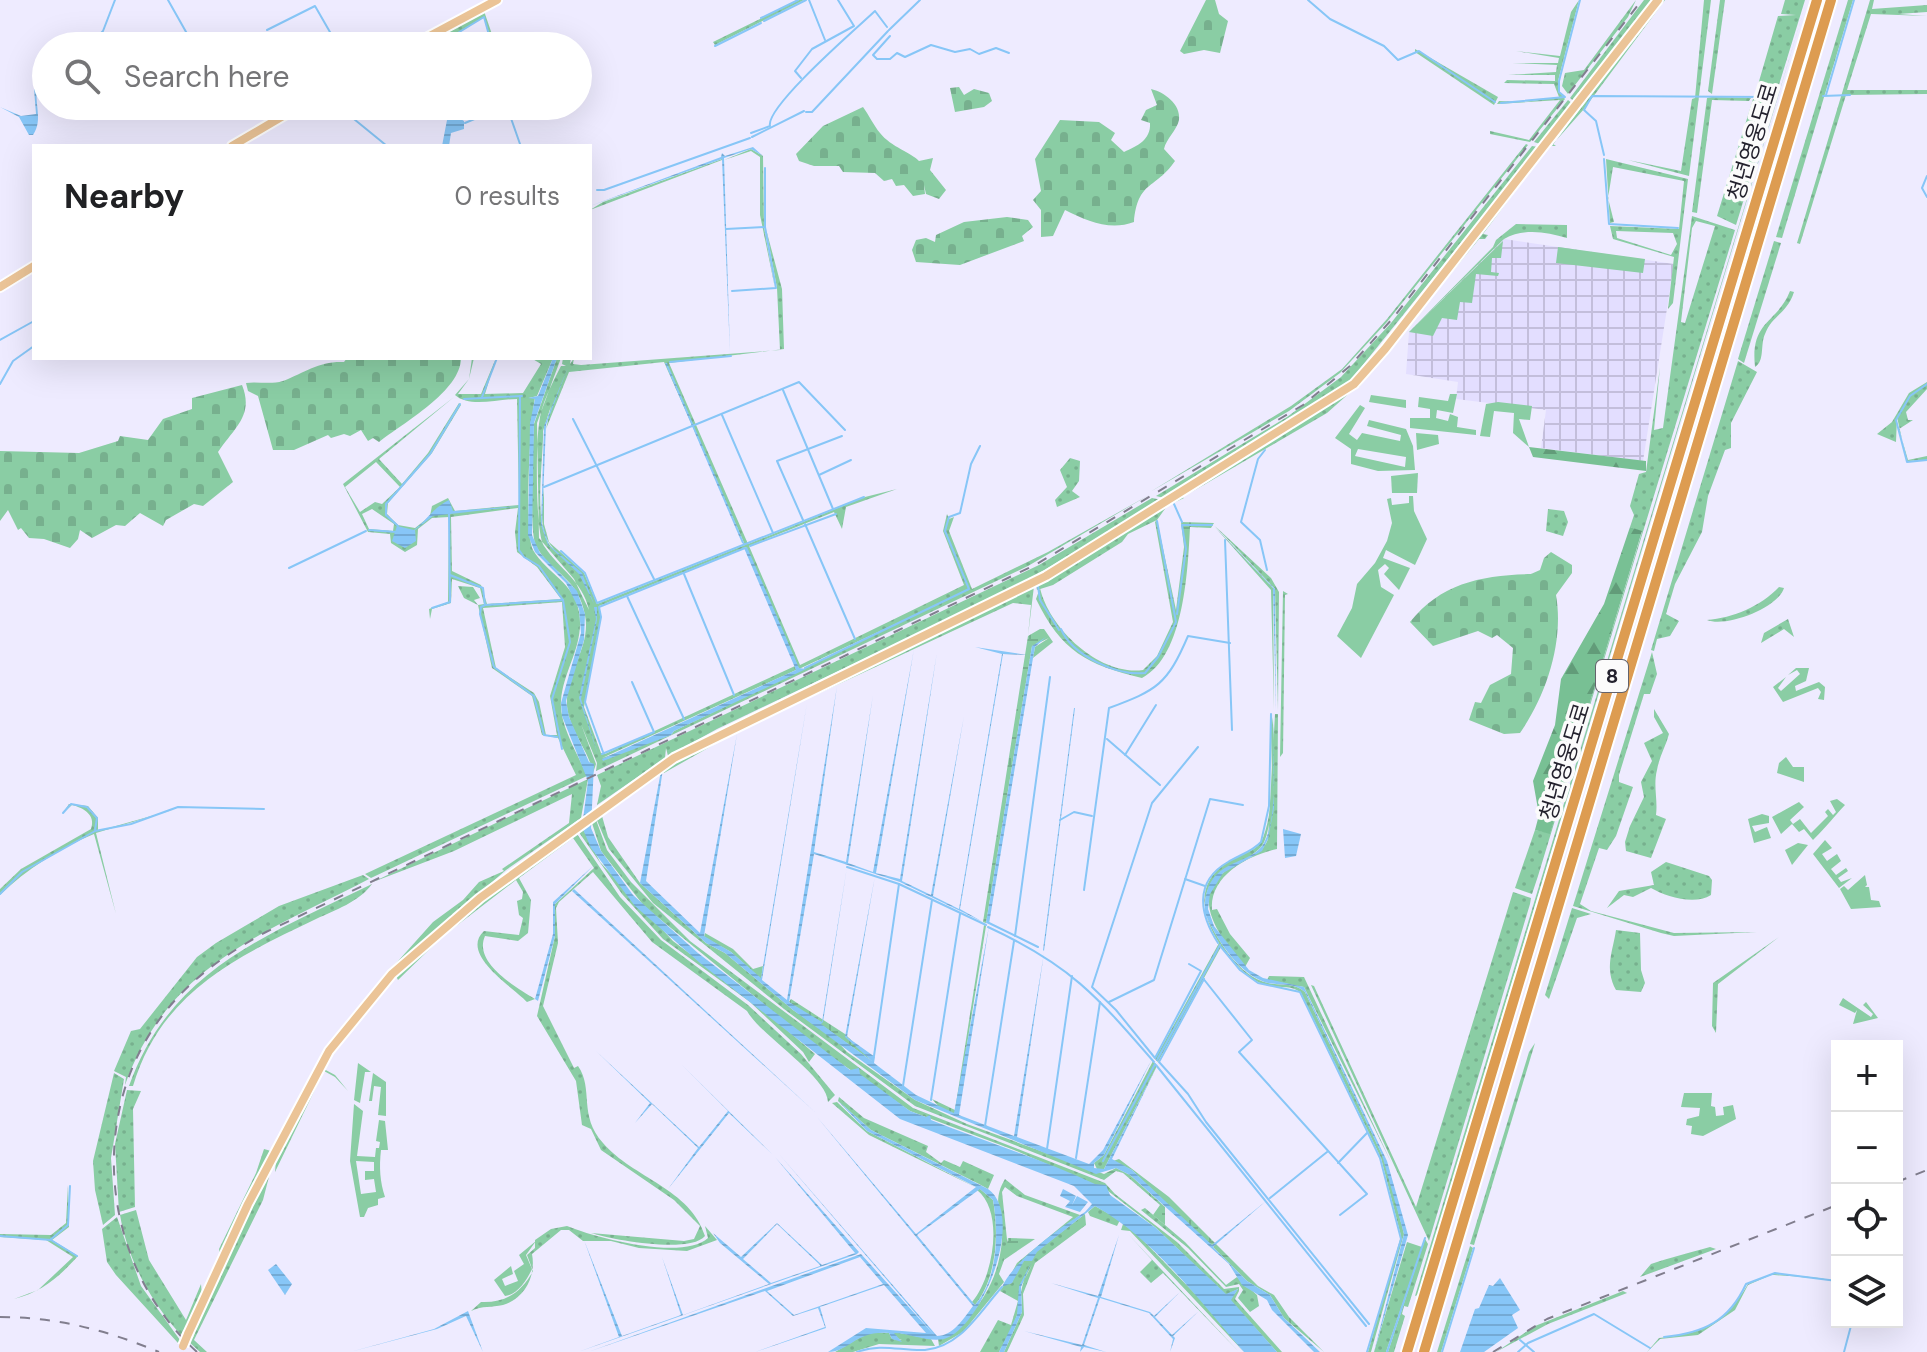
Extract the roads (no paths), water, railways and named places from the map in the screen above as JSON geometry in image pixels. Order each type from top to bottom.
[{"type":"highway","name":"청년영웅도로","points":[[1407,1352],[1817,0]]},
{"type":"highway","name":"청년영웅도로","points":[[1424,1352],[1831,0]]},
{"type":"main road","points":[[182,1349],[317,1069],[357,1014],[392,974],[438,932],[580,823],[709,738],[1046,576],[1354,384],[1385,349],[1658,0]]},
{"type":"main road","points":[[437,32],[493,2]]},
{"type":"main road","points":[[235,144],[276,120]]},
{"type":"main road","points":[[0,287],[32,267]]},
{"type":"water","points":[[0,107],[21,116],[32,115],[32,120],[38,120],[33,135],[29,135],[19,117]]},
{"type":"water","points":[[447,120],[464,121],[464,129],[451,133],[449,144],[442,144]]},
{"type":"water","points":[[753,147],[763,156],[751,149],[724,158],[730,353],[722,159],[592,205],[721,157],[722,153],[725,156]]},
{"type":"water","points":[[552,360],[556,360],[534,423],[532,535],[540,553],[577,591],[585,614],[584,640],[566,701],[569,717],[589,762],[594,764],[591,828],[601,851],[633,895],[698,953],[850,1070],[859,1068],[860,1074],[910,1111],[926,1117],[930,1115],[931,1120],[1095,1184],[1106,1185],[1110,1195],[1156,1228],[1226,1294],[1238,1289],[1231,1300],[1277,1352],[1244,1352],[1156,1253],[1137,1235],[1095,1206],[1037,1252],[1032,1261],[1024,1261],[1012,1283],[1002,1287],[1026,1256],[1092,1204],[1074,1186],[900,1119],[700,963],[635,906],[591,848],[582,827],[588,781],[562,716],[561,703],[581,633],[579,609],[566,583],[535,552],[528,535],[530,423],[535,399],[528,398],[538,396]]},
{"type":"water","points":[[667,363],[745,545],[742,543]]},
{"type":"water","points":[[568,367],[546,425],[542,524],[549,545],[582,573],[594,604],[579,574],[548,545],[541,525],[544,426]]},
{"type":"water","points":[[449,500],[453,511],[520,506],[433,516],[415,530],[416,541],[405,548],[392,541],[397,526],[414,530]]},
{"type":"water","points":[[1214,526],[1275,589],[1276,711],[1273,588]]},
{"type":"water","points":[[747,547],[799,668],[806,669],[671,735],[603,761],[796,670],[744,548]]},
{"type":"water","points":[[594,607],[597,607],[597,620],[581,699],[598,755],[579,698],[596,619]]},
{"type":"water","points":[[1046,637],[1035,647],[989,924],[986,923],[1032,646]]},
{"type":"water","points":[[975,647],[1027,655],[1003,654],[960,909],[983,922],[900,882],[814,854],[789,1002],[822,1022],[847,867],[823,1022],[821,1024],[872,1061],[845,1037],[875,876],[847,1037],[875,1057],[874,1063],[916,1095],[954,1113],[989,926],[959,1115],[1014,1136],[1044,953],[1017,1137],[1089,1164],[1103,1150],[1152,1059],[1104,1155],[1094,1163],[1094,1168],[1104,1169],[1157,1066],[1112,1159],[1132,1170],[1212,1245],[1266,1201],[1213,1247],[1247,1281],[1270,1295],[1284,1318],[1320,1352],[1314,1352],[1272,1310],[1267,1300],[1242,1285],[1229,1264],[1130,1175],[1116,1168],[1096,1174],[915,1100],[793,1010],[725,953],[706,943],[640,883],[663,769],[646,881],[700,933],[737,734],[704,936],[731,952],[761,978],[807,703],[762,980],[787,1000],[837,686],[814,852],[846,862],[873,695],[848,863],[873,872],[914,649],[876,873],[900,879],[937,652],[902,881],[931,895],[964,716],[933,896],[959,909],[1002,654]]},
{"type":"water","points":[[1075,708],[1044,951],[1043,950]]},
{"type":"water","points":[[1274,791],[1274,808],[1268,839],[1262,851],[1223,873],[1210,894],[1208,909],[1214,926],[1249,970],[1263,978],[1304,987],[1387,1161],[1408,1235],[1374,1352],[1404,1234],[1382,1155],[1305,992],[1295,986],[1262,981],[1244,970],[1221,942],[1205,913],[1206,895],[1219,872],[1257,851],[1264,843],[1272,815]]},
{"type":"water","points":[[1283,829],[1301,834],[1296,856],[1285,858]]},
{"type":"water","points":[[593,866],[555,904],[555,936],[538,1001],[535,999],[553,934],[553,902]]},
{"type":"water","points":[[574,889],[816,1113],[572,891]]},
{"type":"water","points":[[596,1051],[699,1147],[728,1111],[682,1065],[773,1155],[729,1113],[668,1189],[698,1148],[652,1104],[635,1123],[650,1103]]},
{"type":"water","points":[[838,1101],[871,1130],[988,1189],[998,1202],[1003,1221],[996,1266],[987,1289],[963,1327],[949,1337],[936,1340],[894,1333],[902,1342],[892,1339],[889,1333],[878,1333],[828,1352],[866,1328],[926,1333],[884,1285],[820,1307],[826,1328],[755,1352],[825,1327],[818,1308],[793,1316],[765,1291],[588,1352],[861,1254],[935,1336],[779,1154],[937,1336],[953,1330],[973,1306],[817,1117],[916,1234],[976,1187],[867,1131]],"holes":[[[980,1189],[993,1200],[996,1240],[988,1282],[975,1305],[917,1235]],[[860,1257],[883,1284],[794,1315],[767,1291]]]},
{"type":"water","points":[[775,1157],[859,1252],[857,1254],[578,1352],[619,1337],[584,1240],[622,1336],[681,1315],[662,1257],[683,1315],[769,1284],[720,1243],[713,1233],[741,1257],[777,1223],[822,1265],[855,1253]],"holes":[[[777,1224],[820,1265],[771,1283],[743,1259]]]},
{"type":"water","points":[[1063,1189],[1076,1196],[1072,1205],[1077,1196],[1088,1202],[1080,1212],[1065,1207],[1070,1201],[1060,1196]]},
{"type":"water","points":[[1119,1235],[1101,1297],[1150,1312],[1154,1316],[1180,1292],[1155,1317],[1172,1335],[1199,1311],[1173,1336],[1175,1338],[1170,1352],[1173,1339],[1149,1313],[1100,1298],[1084,1345],[1106,1352],[1084,1347],[1080,1352],[1081,1347],[1024,1331],[1082,1345],[1098,1298],[1051,1283],[1098,1296]]},
{"type":"water","points":[[1031,1263],[1021,1287],[1022,1312],[1004,1352],[999,1352],[1017,1315],[1019,1286]]},
{"type":"water","points":[[276,1264],[292,1284],[285,1295],[268,1270]]},
{"type":"water","points":[[1500,1278],[1520,1310],[1512,1315],[1518,1328],[1484,1352],[1460,1352],[1475,1309],[1479,1308],[1489,1285],[1493,1286]]},
{"type":"water","points":[[468,1311],[483,1352],[466,1316],[437,1329],[350,1352],[434,1329]]},
{"type":"waterway","points":[[102,32],[115,0]]},
{"type":"waterway","points":[[168,0],[186,32]]},
{"type":"waterway","points":[[761,18],[798,0]]},
{"type":"waterway","points":[[764,21],[806,0]]},
{"type":"waterway","points":[[809,0],[825,40]]},
{"type":"waterway","points":[[801,78],[795,71],[812,49],[854,26],[838,0]]},
{"type":"waterway","points":[[889,30],[920,0]]},
{"type":"waterway","points":[[1308,0],[1330,19],[1384,46],[1398,60],[1419,51],[1495,102]]},
{"type":"waterway","points":[[1501,103],[1565,97],[1559,92],[1559,81],[1580,0]]},
{"type":"waterway","points":[[1826,95],[1854,0]]},
{"type":"waterway","points":[[267,30],[315,6],[330,32]]},
{"type":"waterway","points":[[751,133],[770,126],[772,116],[797,85],[875,11],[887,27]]},
{"type":"waterway","points":[[459,32],[484,17],[488,32]]},
{"type":"waterway","points":[[715,46],[761,23]]},
{"type":"waterway","points":[[806,112],[812,112],[888,31]]},
{"type":"waterway","points":[[890,36],[873,55],[877,59],[890,59],[897,53],[905,57],[931,45],[955,52],[970,49],[979,54],[996,48],[1009,53]]},
{"type":"waterway","points":[[1823,96],[1850,95]]},
{"type":"waterway","points":[[1604,155],[1596,121],[1584,110],[1592,96],[1771,97]]},
{"type":"waterway","points":[[752,137],[804,111]]},
{"type":"waterway","points":[[355,120],[385,144]]},
{"type":"waterway","points":[[465,123],[472,120]]},
{"type":"waterway","points":[[512,120],[520,144]]},
{"type":"waterway","points":[[597,190],[750,138]]},
{"type":"waterway","points":[[1604,159],[1609,224],[1678,228]]},
{"type":"waterway","points":[[726,229],[765,227],[765,168]]},
{"type":"waterway","points":[[1927,176],[1922,188],[1927,197]]},
{"type":"waterway","points":[[732,291],[776,288],[765,227]]},
{"type":"waterway","points":[[0,340],[32,322]]},
{"type":"waterway","points":[[0,384],[13,361],[32,347]]},
{"type":"waterway","points":[[670,362],[731,356]]},
{"type":"waterway","points":[[482,397],[496,360]]},
{"type":"waterway","points":[[544,487],[799,382],[845,430]]},
{"type":"waterway","points":[[1927,384],[1910,396],[1896,420],[1907,462],[1927,460]]},
{"type":"waterway","points":[[783,390],[833,509]]},
{"type":"waterway","points":[[520,396],[519,550],[539,566],[563,600],[570,642],[552,699],[562,749]]},
{"type":"waterway","points":[[464,399],[522,396]]},
{"type":"waterway","points":[[398,526],[386,515],[386,504],[430,454],[460,404]]},
{"type":"waterway","points":[[722,415],[773,533]]},
{"type":"waterway","points":[[573,419],[654,579]]},
{"type":"waterway","points":[[803,520],[777,461],[842,436]]},
{"type":"waterway","points":[[805,668],[969,589],[945,531],[949,517],[960,513],[971,464],[980,446]]},
{"type":"waterway","points":[[1265,450],[1258,459],[1241,522],[1260,540],[1267,570]]},
{"type":"waterway","points":[[819,475],[851,460]]},
{"type":"waterway","points":[[561,551],[585,573],[597,603],[864,497]]},
{"type":"waterway","points":[[1174,504],[1182,522]]},
{"type":"waterway","points":[[432,608],[450,602],[449,514]]},
{"type":"waterway","points":[[750,546],[836,514]]},
{"type":"waterway","points":[[1061,629],[1075,647],[1096,662],[1121,671],[1145,673],[1158,657],[1176,622],[1157,521]]},
{"type":"waterway","points":[[805,524],[855,639]]},
{"type":"waterway","points":[[1177,614],[1186,549],[1182,525],[1212,525]]},
{"type":"waterway","points":[[369,530],[396,532]]},
{"type":"waterway","points":[[289,568],[366,531]]},
{"type":"waterway","points":[[1225,540],[1232,730]]},
{"type":"waterway","points":[[603,752],[585,702],[601,617],[599,607],[745,548]]},
{"type":"waterway","points":[[684,574],[734,695]]},
{"type":"waterway","points":[[450,575],[483,588],[485,605],[563,600]]},
{"type":"waterway","points":[[1038,586],[1040,600],[1059,630]]},
{"type":"waterway","points":[[627,596],[684,719]]},
{"type":"waterway","points":[[485,605],[481,607],[480,614],[494,667],[534,696],[544,735],[557,737]]},
{"type":"waterway","points":[[1084,890],[1109,708],[1159,684],[1174,665],[1188,636],[1230,643]]},
{"type":"waterway","points":[[1015,936],[1050,677]]},
{"type":"waterway","points":[[602,754],[654,732],[632,682]]},
{"type":"waterway","points":[[1125,755],[1156,705]]},
{"type":"waterway","points":[[1218,943],[1204,910],[1205,889],[1217,870],[1261,842],[1269,806],[1271,714]]},
{"type":"waterway","points":[[1107,739],[1160,785]]},
{"type":"waterway","points":[[1189,964],[1201,971],[1155,1058],[1116,1010],[1092,987],[1152,803],[1198,747]]},
{"type":"waterway","points":[[1109,1002],[1154,980],[1210,799],[1243,805]]},
{"type":"waterway","points":[[71,804],[87,807],[97,818],[95,830]]},
{"type":"waterway","points":[[63,813],[70,805]]},
{"type":"waterway","points":[[0,894],[22,872],[95,831],[131,824],[178,807],[264,809]]},
{"type":"waterway","points":[[1060,820],[1074,812],[1092,816]]},
{"type":"waterway","points":[[847,867],[899,884],[986,925]]},
{"type":"waterway","points":[[1185,879],[1205,886]]},
{"type":"waterway","points":[[874,1056],[899,884]]},
{"type":"waterway","points":[[903,1086],[932,900]]},
{"type":"waterway","points":[[931,1100],[960,914]]},
{"type":"waterway","points":[[989,923],[1038,947]]},
{"type":"waterway","points":[[988,927],[1040,955],[1080,984],[1154,1062]]},
{"type":"waterway","points":[[985,1126],[1014,941]]},
{"type":"waterway","points":[[1157,1060],[1220,945]]},
{"type":"waterway","points":[[1221,947],[1240,970],[1258,983],[1300,992],[1380,1158],[1401,1239],[1367,1352]]},
{"type":"waterway","points":[[1047,1149],[1072,976]]},
{"type":"waterway","points":[[1202,977],[1252,1040],[1239,1052],[1367,1194],[1340,1215]]},
{"type":"waterway","points":[[1204,979],[1159,1062],[1188,1094],[1206,1122],[1369,1324]]},
{"type":"waterway","points":[[1076,1158],[1100,1002]]},
{"type":"waterway","points":[[1103,1161],[1155,1064]]},
{"type":"waterway","points":[[1156,1065],[1366,1326]]},
{"type":"waterway","points":[[1338,1163],[1367,1133]]},
{"type":"waterway","points":[[1270,1198],[1327,1152]]},
{"type":"waterway","points":[[50,1240],[68,1225],[70,1186]]},
{"type":"waterway","points":[[0,1236],[51,1240],[77,1256]]},
{"type":"waterway","points":[[1387,1352],[1425,1238]]},
{"type":"waterway","points":[[1442,1352],[1474,1248]]},
{"type":"waterway","points":[[1664,1337],[1691,1332],[1714,1323],[1732,1307],[1746,1284],[1775,1273],[1831,1280]]},
{"type":"waterway","points":[[857,1352],[875,1348],[925,1350],[938,1347],[969,1326],[1002,1287]]},
{"type":"waterway","points":[[1518,1352],[1528,1343],[1594,1314],[1650,1348]]},
{"type":"waterway","points":[[1844,1352],[1850,1328]]},
{"type":"waterway","points":[[1520,1340],[1534,1352]]},
{"type":"railway","points":[[197,1352],[164,1315],[138,1273],[122,1227],[114,1179],[116,1130],[127,1082],[147,1038],[188,987],[219,961],[266,932],[1035,565],[1303,405],[1350,366],[1393,318],[1642,0]]},
{"type":"railway","points":[[1903,1180],[1927,1170]]},
{"type":"railway","points":[[1493,1352],[1547,1319],[1831,1207]]},
{"type":"railway","points":[[0,1317],[41,1319],[81,1326],[159,1352]]}]
